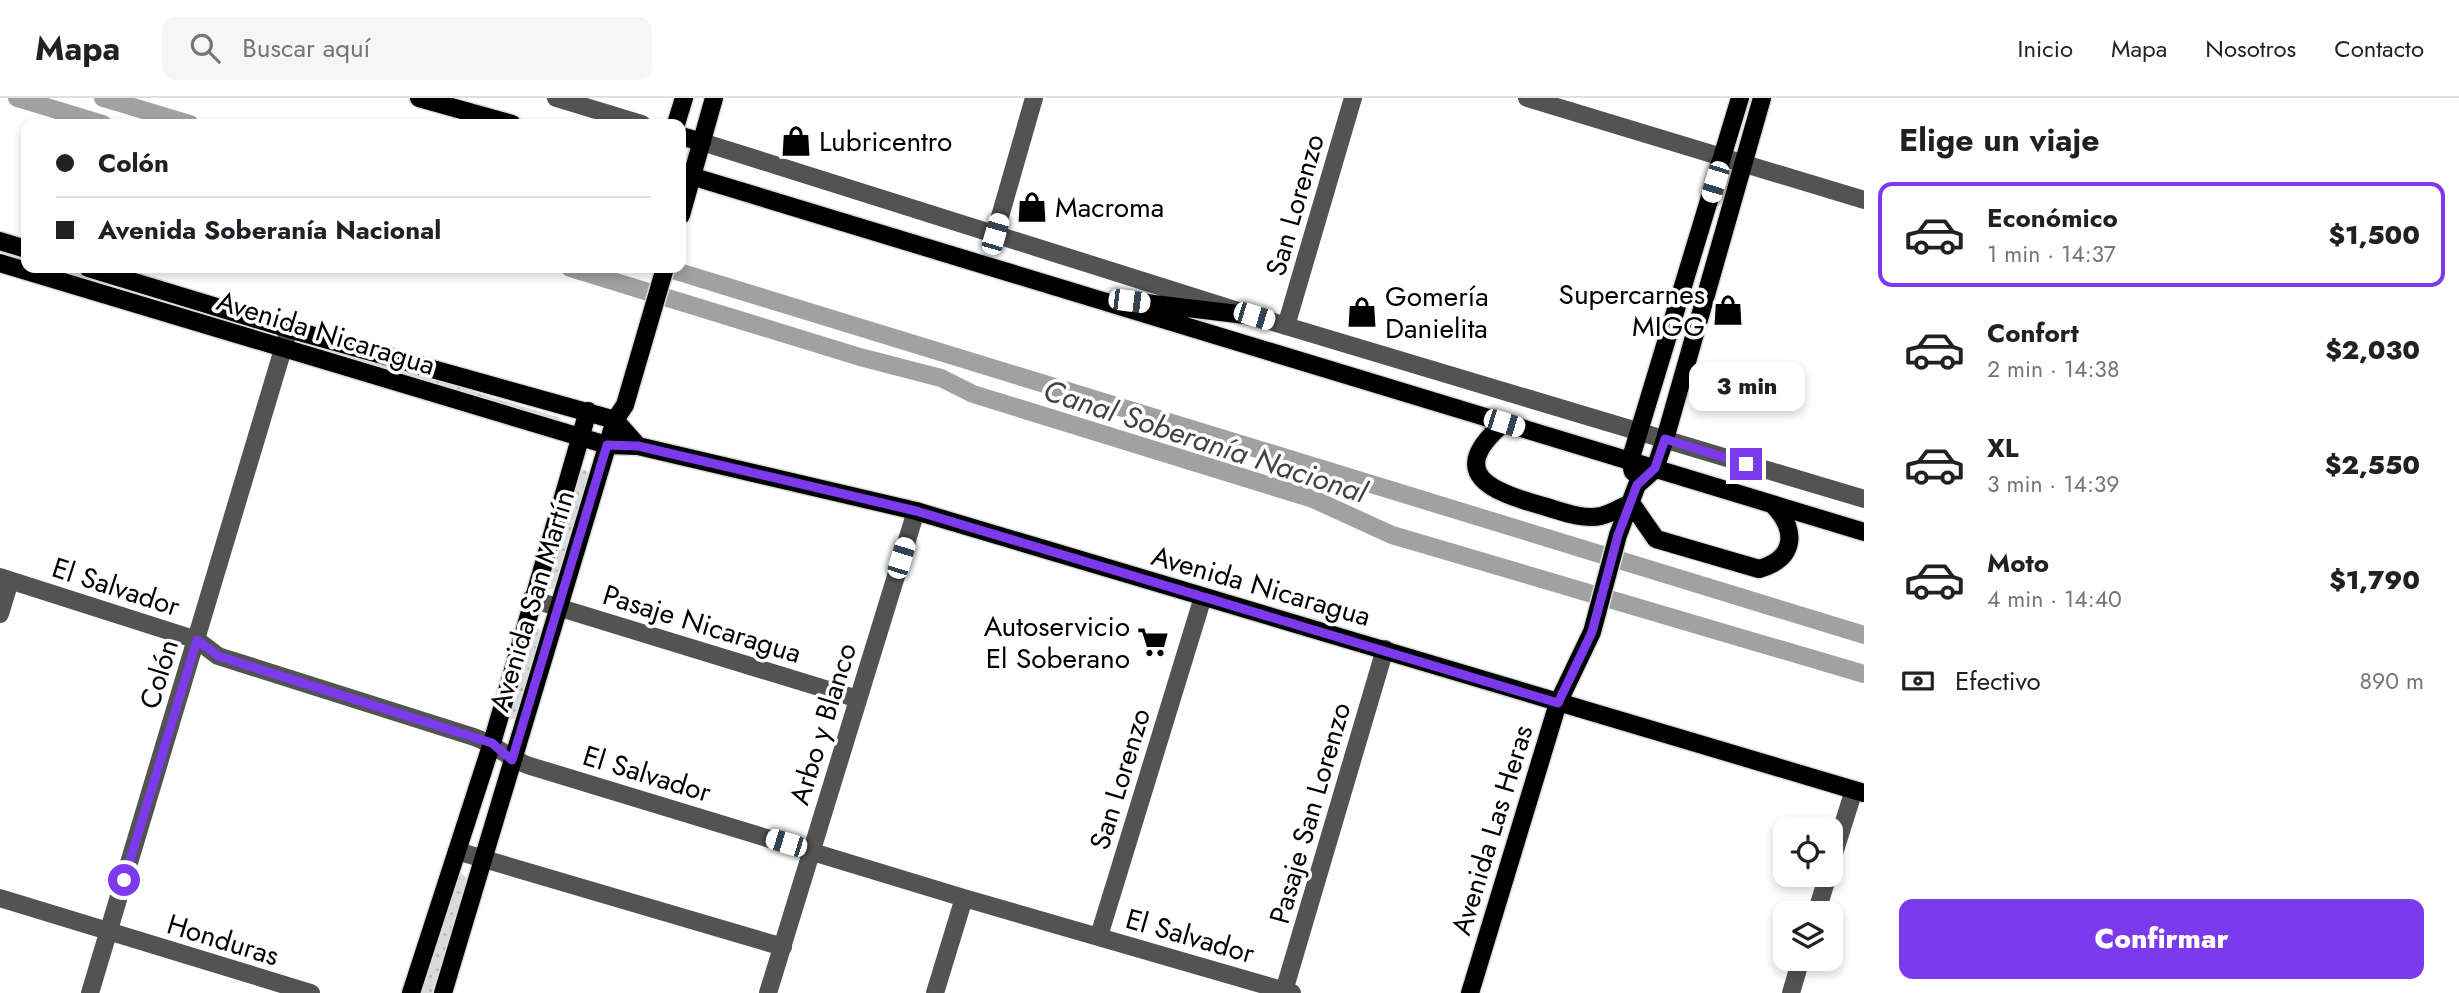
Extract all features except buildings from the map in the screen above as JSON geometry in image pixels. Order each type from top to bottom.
[{"type":"main road","points":[[419,98],[494,119]]},
{"type":"main road","points":[[678,119],[684,98]]},
{"type":"main road","points":[[715,98],[702,142],[686,174],[1864,532]]},
{"type":"main road","points":[[1637,485],[1630,461],[1740,98]]},
{"type":"main road","name":"Avenida Las Heras","points":[[1470,993],[1558,703],[1592,632],[1618,535],[1637,485],[1655,468],[1665,439],[1762,98]]},
{"type":"main road","points":[[686,137],[702,142]]},
{"type":"main road","points":[[0,241],[21,247]]},
{"type":"main road","name":"Avenida Nicaragua","points":[[0,263],[21,269]]},
{"type":"main road","name":"Avenida Nicaragua","points":[[34,273],[607,445],[638,446],[916,511],[1859,792]]},
{"type":"main road","name":"Avenida Nicaragua","points":[[104,273],[289,330],[615,420]]},
{"type":"main road","name":"Avenida San Martín","points":[[443,993],[557,608],[615,420],[625,405],[663,273]]},
{"type":"main road","points":[[1079,294],[1254,316]]},
{"type":"main road","name":"Avenida San Martín","points":[[411,993],[492,743],[531,599],[588,411]]},
{"type":"main road","points":[[615,420],[638,446]]},
{"type":"main road","points":[[1504,423],[1485,439],[1477,455],[1479,474],[1489,488],[1506,496],[1584,517],[1602,516],[1631,503],[1656,539],[1759,569],[1774,565],[1790,543],[1791,529],[1772,504]]},
{"type":"street","points":[[556,98],[625,119]]},
{"type":"street","points":[[995,234],[1034,98]]},
{"type":"street","name":"San Lorenzo","points":[[1286,326],[1353,98]]},
{"type":"street","points":[[1527,98],[1864,200]]},
{"type":"street","points":[[702,142],[1286,326],[1864,499]]},
{"type":"street","name":"Colón","points":[[90,993],[289,330]]},
{"type":"street","name":"Arbo y Blanco","points":[[768,993],[916,511]]},
{"type":"street","points":[[0,614],[5,579]]},
{"type":"street","name":"El Salvador","points":[[5,579],[197,640],[218,656],[492,743],[512,760],[964,898],[1288,992]]},
{"type":"street","name":"San Lorenzo","points":[[1099,936],[1203,597]]},
{"type":"street","name":"Pasaje Nicaragua","points":[[531,599],[858,699]]},
{"type":"street","name":"Pasaje San Lorenzo","points":[[1288,992],[1385,649]]},
{"type":"street","points":[[1843,833],[1859,792]]},
{"type":"street","points":[[457,851],[783,947]]},
{"type":"street","name":"Honduras","points":[[0,898],[310,993]]},
{"type":"street","points":[[935,993],[964,898]]},
{"type":"street","points":[[1791,993],[1797,971]]},
{"type":"shaded area","points":[[59,273],[84,273],[262,327],[260,334]]},
{"type":"shaded area","points":[[315,343],[560,418],[557,426],[314,351]]},
{"type":"shaded area","points":[[583,469],[590,473],[555,588],[546,590],[543,585],[579,472]]},
{"type":"shaded area","points":[[535,625],[541,631],[515,719],[507,719]]},
{"type":"shaded area","points":[[460,872],[467,878],[432,993],[421,993],[456,876]]},
{"type":"waterway","name":"Canal Soberanía Nacional","points":[[17,98],[86,119]]},
{"type":"waterway","points":[[103,98],[173,119]]},
{"type":"waterway","name":"Canal Soberanía Nacional","points":[[586,273],[860,357],[941,378],[973,394],[1313,499],[1392,535],[1864,674]]},
{"type":"waterway","points":[[682,273],[1864,635]]},
{"type":"place","name":"Lubricentro","points":[[796,141]]},
{"type":"place","name":"Macroma","points":[[1032,207]]},
{"type":"place","name":"Supercarnes MIGG","points":[[1728,310]]},
{"type":"place","name":"Gomería Danielita","points":[[1362,312]]},
{"type":"place","name":"Autoservicio El Soberano","points":[[1153,642]]},
{"type":"route","points":[[124,880],[197,640],[218,656],[492,743],[512,760],[607,445],[638,446],[916,511],[1385,649],[1558,703],[1592,632],[1618,535],[1637,485],[1655,468],[1665,439],[1746,464]]}]
